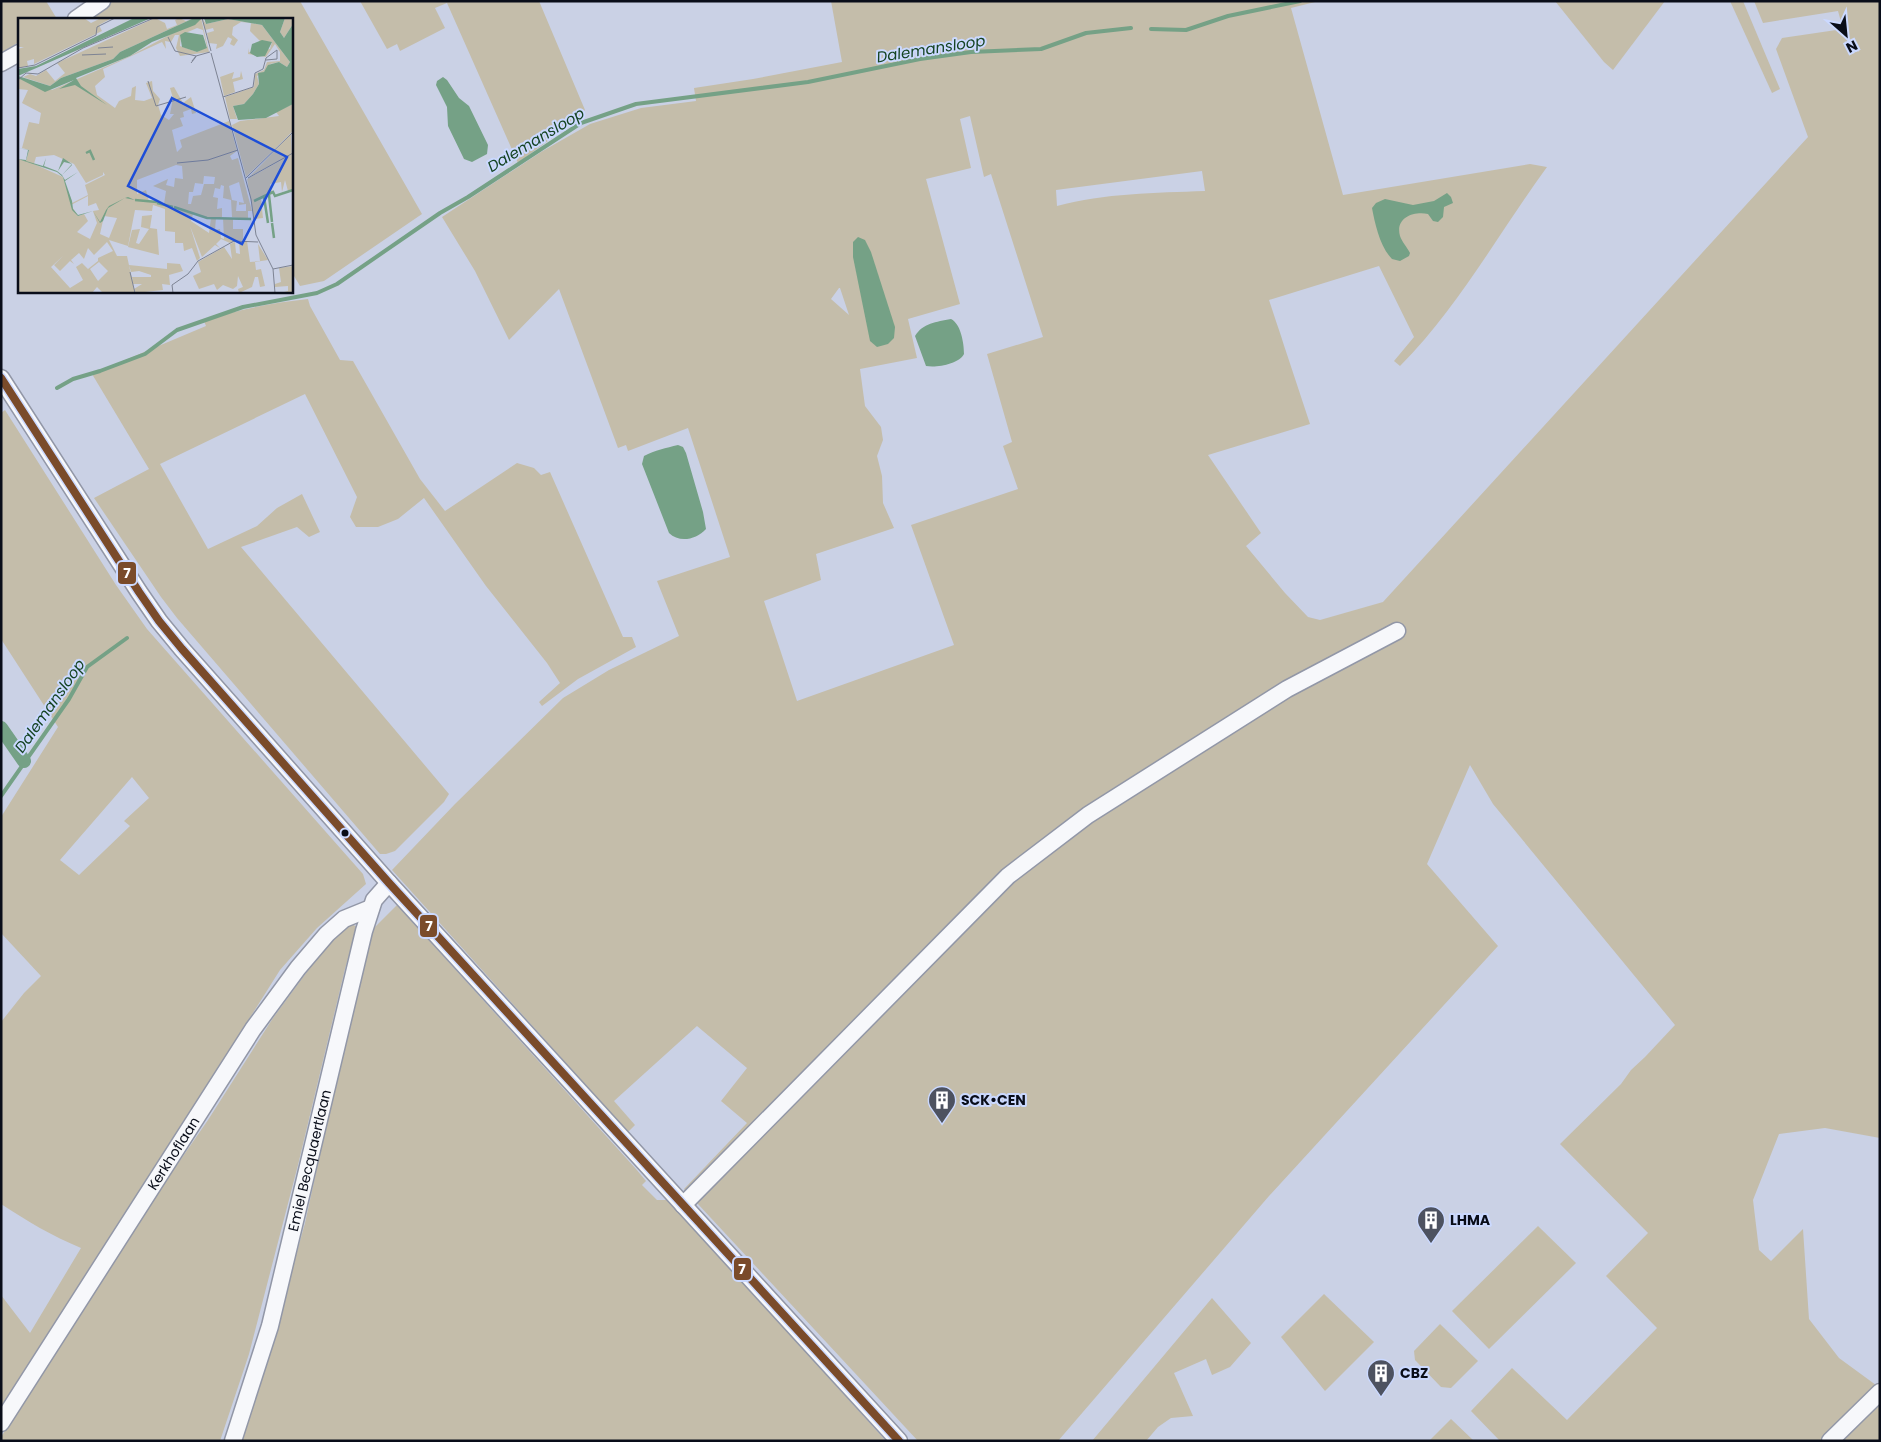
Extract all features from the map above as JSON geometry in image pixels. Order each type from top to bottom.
[{"type":"street","points":[[77,18],[102,1]]},
{"type":"street","points":[[1,63],[18,54]]},
{"type":"street","points":[[1,378],[159,621],[389,883],[899,1441]]},
{"type":"street","points":[[683,1205],[1008,876],[1088,815],[1287,689],[1397,631]]},
{"type":"street","name":"Emiel Becquaertlaan","points":[[233,1441],[270,1326],[364,931],[377,896],[389,883]]},
{"type":"street","name":"Kerkhoflaan","points":[[1,1423],[253,1029],[293,974],[327,934],[344,919],[372,908]]},
{"type":"street","points":[[1830,1441],[1880,1392]]},
{"type":"shaded area","points":[[1,1],[46,1],[56,18],[18,18],[18,43],[1,53]]},
{"type":"shaded area","points":[[113,1],[300,1],[422,214],[324,281],[300,286],[292,273],[292,18],[91,18],[105,9]]},
{"type":"shaded area","points":[[360,1],[539,1],[585,110],[576,120],[518,163],[447,3],[435,8],[445,28],[400,51],[397,44],[387,49]]},
{"type":"shaded area","points":[[831,1],[1319,1],[1291,8],[1343,195],[1530,164],[1547,167],[1441,320],[1400,366],[1394,361],[1414,337],[1379,266],[1269,300],[1310,424],[1208,455],[1261,533],[1246,546],[1285,593],[1308,617],[1320,620],[1383,602],[1808,137],[1776,49],[1782,38],[1843,29],[1838,11],[1763,23],[1754,1],[1880,1],[1880,1138],[1825,1128],[1779,1134],[1753,1200],[1759,1250],[1771,1261],[1803,1229],[1809,1319],[1839,1358],[1880,1388],[1879,1441],[1500,1441],[1471,1411],[1512,1368],[1567,1420],[1657,1328],[1606,1276],[1648,1233],[1560,1144],[1621,1084],[1631,1070],[1675,1025],[1493,804],[1470,765],[1427,864],[1498,946],[1269,1196],[1058,1441],[918,1441],[684,1189],[747,1123],[721,1101],[747,1068],[697,1026],[614,1101],[635,1125],[628,1132],[392,870],[455,804],[563,698],[609,670],[679,636],[657,581],[730,557],[688,428],[628,451],[626,445],[618,448],[559,289],[509,340],[475,271],[442,217],[541,152],[590,124],[641,108],[696,101],[694,88],[842,62]],"holes":[[[970,116],[984,177],[991,174],[1043,337],[987,354],[1012,442],[1003,446],[1018,489],[911,525],[954,645],[797,701],[764,601],[821,580],[816,554],[894,528],[883,503],[882,476],[877,456],[883,440],[881,427],[865,406],[860,369],[917,358],[908,319],[960,304],[926,179],[971,168],[960,119]],[[1202,171],[1205,191],[1112,196],[1057,206],[1056,190]],[[840,288],[849,315],[831,299]]]},
{"type":"shaded area","points":[[1555,1],[1665,1],[1613,70],[1604,62]]},
{"type":"shaded area","points":[[1730,1],[1743,1],[1780,89],[1772,93]]},
{"type":"shaded area","points":[[443,77],[459,98],[469,106],[488,145],[487,154],[472,162],[464,159],[448,126],[447,107],[436,85],[437,81]]},
{"type":"shaded area","points":[[1447,193],[1453,203],[1444,207],[1443,217],[1438,222],[1433,221],[1428,214],[1422,213],[1411,215],[1403,220],[1399,230],[1400,236],[1410,253],[1409,256],[1400,261],[1392,259],[1384,248],[1376,228],[1372,208],[1376,203],[1385,199],[1413,205],[1434,201]]},
{"type":"shaded area","points":[[858,237],[865,240],[871,252],[895,327],[894,338],[888,344],[877,347],[870,341],[853,257],[853,242]]},
{"type":"shaded area","points":[[308,299],[340,360],[353,361],[420,479],[445,511],[517,463],[534,468],[541,475],[550,472],[623,637],[632,637],[636,647],[578,679],[542,706],[539,702],[560,683],[547,663],[486,586],[424,498],[398,519],[378,527],[356,527],[350,517],[357,497],[305,394],[160,464],[208,549],[257,526],[277,508],[302,494],[320,532],[309,537],[297,527],[241,547],[449,794],[444,802],[395,851],[386,854],[380,854],[177,618],[94,498],[149,469],[92,374],[206,326],[204,321],[256,307]]},
{"type":"shaded area","points":[[951,319],[960,329],[964,354],[958,360],[947,364],[926,366],[915,336],[926,326]]},
{"type":"shaded area","points":[[5,410],[116,585],[147,629],[363,874],[366,884],[317,928],[280,970],[1,1412],[1,1295],[30,1333],[81,1248],[40,1228],[1,1204],[1,1022],[24,993],[41,976],[1,933],[1,817],[58,727],[1,639],[1,413]],"holes":[[[132,777],[149,798],[124,821],[130,826],[79,875],[60,860]]]},
{"type":"shaded area","points":[[678,445],[683,447],[686,453],[706,529],[697,536],[688,539],[678,538],[669,533],[642,464],[644,456]]},
{"type":"shaded area","points":[[397,905],[636,1169],[646,1181],[642,1185],[657,1200],[669,1200],[886,1441],[236,1441],[280,1313],[305,1223],[368,934]]},
{"type":"shaded area","points":[[352,924],[357,927],[345,969],[298,1165],[249,1354],[220,1441],[1,1441],[1,1437],[118,1250],[208,1120],[273,1018],[331,939],[345,927]]},
{"type":"shaded area","points":[[1538,1226],[1576,1263],[1489,1349],[1452,1311]]},
{"type":"shaded area","points":[[1324,1294],[1374,1342],[1325,1391],[1281,1337]]},
{"type":"shaded area","points":[[1212,1298],[1251,1343],[1230,1367],[1212,1375],[1206,1359],[1174,1373],[1193,1416],[1171,1418],[1158,1427],[1146,1441],[1092,1441]]},
{"type":"shaded area","points":[[1440,1324],[1478,1361],[1451,1388],[1441,1387],[1415,1360],[1414,1351]]},
{"type":"shaded area","points":[[1451,1419],[1474,1441],[1429,1441]]},
{"type":"waterway","name":"Dalemansloop","points":[[1151,29],[1186,30],[1228,16],[1300,1]]},
{"type":"waterway","name":"Dalemansloop","points":[[57,388],[73,379],[145,354],[177,330],[243,307],[317,293],[337,284],[440,213],[468,197],[581,123],[636,104],[808,82],[920,59],[971,52],[1041,49],[1086,33],[1131,28]]},
{"type":"waterway","name":"Dalemansloop","points":[[1,796],[69,699],[87,667],[127,638]]},
{"type":"waterway","points":[[1,728],[24,761]]},
{"type":"transit line","name":"7","points":[[1,378],[139,592],[182,649],[389,883],[899,1441]]},
{"type":"place","name":"SCK•CEN","points":[[942,1124]]},
{"type":"place","name":"LHMA","points":[[1431,1244]]},
{"type":"place","name":"CBZ","points":[[1381,1397]]}]
